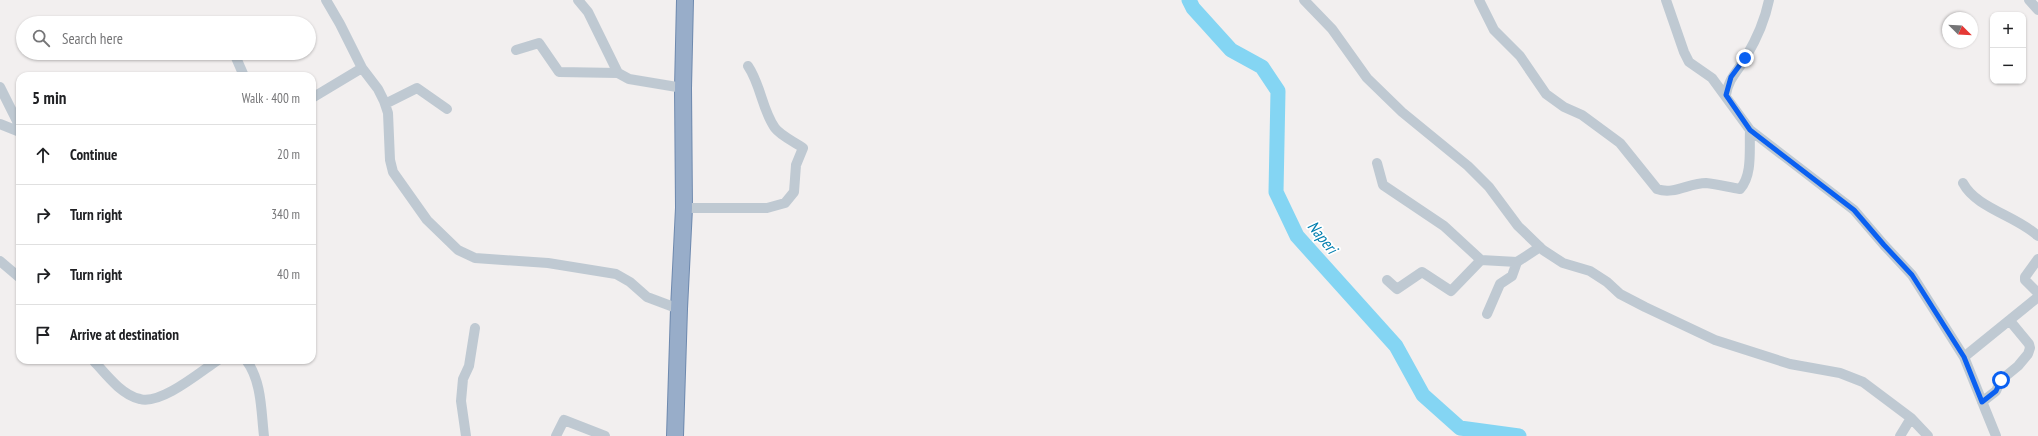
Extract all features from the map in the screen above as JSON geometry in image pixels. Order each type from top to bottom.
[{"type":"highway","points":[[675,436],[678,309],[684,208],[683,88],[685,0]]},
{"type":"street","points":[[326,0],[362,68],[378,89],[385,104],[388,113],[390,160],[393,172],[427,220],[458,250],[475,258],[548,263],[616,274],[630,282],[647,297],[678,309]]},
{"type":"street","points":[[578,0],[588,12],[618,73]]},
{"type":"street","points":[[1304,0],[1332,29],[1366,78],[1402,112],[1468,166],[1489,187],[1518,226],[1540,247],[1563,263],[1590,272],[1607,282],[1620,294],[1645,308],[1715,340],[1790,364],[1840,373],[1863,382],[1911,418],[1928,436]]},
{"type":"street","points":[[1479,0],[1494,30],[1520,56],[1546,94],[1564,107],[1582,115],[1620,143],[1657,189],[1664,191],[1677,190],[1705,183],[1740,189],[1746,183],[1748,175],[1750,130]]},
{"type":"street","points":[[1666,0],[1686,57],[1693,65],[1712,78],[1726,95],[1750,130],[1854,210],[1912,275],[1964,357],[1996,436]]},
{"type":"street","points":[[1726,95],[1731,77],[1745,58],[1766,16],[1769,0]]},
{"type":"street","points":[[2029,0],[2038,10]]},
{"type":"street","points":[[516,50],[539,43],[559,72],[618,73],[629,78],[683,88]]},
{"type":"street","points":[[237,60],[242,72]]},
{"type":"street","points":[[684,208],[767,208],[785,202],[794,192],[796,165],[803,148],[776,129],[761,96],[756,77],[748,66]]},
{"type":"street","points":[[316,96],[362,68]]},
{"type":"street","points":[[0,87],[16,120]]},
{"type":"street","points":[[385,104],[417,88],[447,109]]},
{"type":"street","points":[[0,124],[16,130]]},
{"type":"street","points":[[1377,163],[1383,186],[1444,226],[1481,260],[1517,262],[1540,247]]},
{"type":"street","points":[[1963,183],[1968,193],[2017,220],[2038,236]]},
{"type":"street","points":[[2038,259],[2025,277],[2025,280],[2038,293]]},
{"type":"street","points":[[1387,280],[1397,289],[1422,272],[1451,290],[1481,260]]},
{"type":"street","points":[[0,261],[16,275]]},
{"type":"street","points":[[1486,314],[1500,284],[1512,276],[1517,262]]},
{"type":"street","points":[[1964,357],[2038,298]]},
{"type":"street","points":[[1982,402],[1996,391],[2001,380],[2018,366],[2028,354],[2030,348],[2029,344],[2010,321]]},
{"type":"street","points":[[466,436],[461,401],[463,380],[469,366],[475,328]]},
{"type":"street","points":[[97,364],[130,395],[148,400],[165,395],[212,364]]},
{"type":"street","points":[[248,364],[258,385],[264,436]]},
{"type":"street","points":[[1900,436],[1911,418]]},
{"type":"street","points":[[556,436],[564,420],[605,436]]},
{"type":"waterway","name":"Naperi","points":[[1189,0],[1193,8],[1231,50],[1262,67],[1278,91],[1276,192],[1297,236],[1396,346],[1423,395],[1460,428],[1519,436]]},
{"type":"route","points":[[1745,58],[1731,77],[1726,95],[1750,130],[1854,210],[1912,275],[1964,357],[1982,402],[1996,391],[2001,380]]}]
